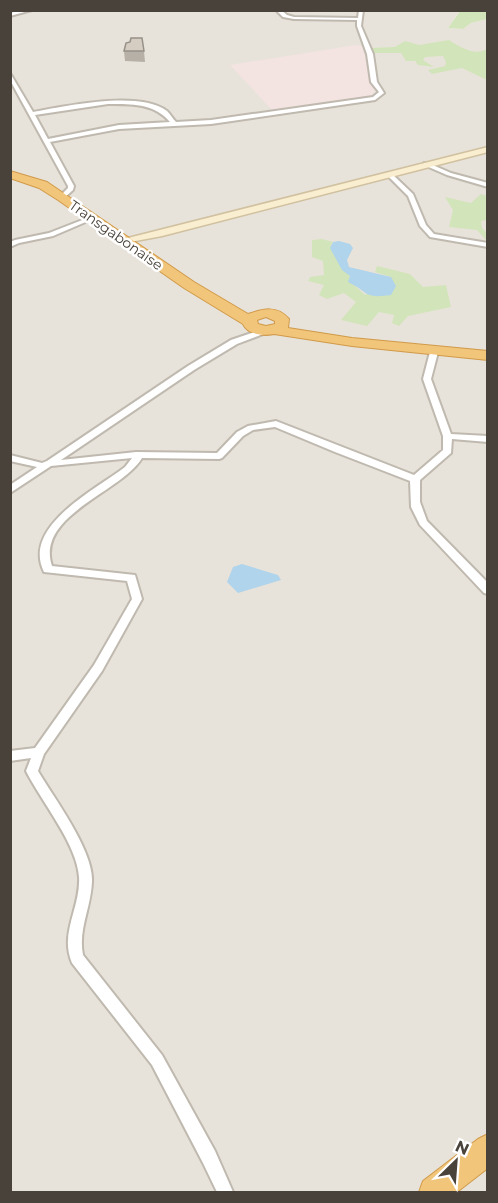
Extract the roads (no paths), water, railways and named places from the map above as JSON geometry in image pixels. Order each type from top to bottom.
[{"type":"highway","name":"Transgabonaise","points":[[10,174],[43,185],[113,232],[142,242],[189,285],[263,324],[352,342],[488,356]]},
{"type":"highway","points":[[443,1190],[488,1149]]},
{"type":"street","points":[[10,15],[30,10]]},
{"type":"street","points":[[278,10],[285,16],[294,18],[361,19]]},
{"type":"street","points":[[46,141],[106,129],[211,122],[368,99],[380,95],[382,92],[374,82],[370,54],[359,26],[361,10]]},
{"type":"street","points":[[10,74],[71,186],[71,189],[62,197]]},
{"type":"street","points":[[31,114],[68,107],[131,101],[164,110],[171,116],[174,124]]},
{"type":"street","points":[[142,242],[488,148]]},
{"type":"street","points":[[426,164],[449,174],[488,185]]},
{"type":"street","points":[[390,175],[411,195],[423,226],[432,236],[488,245]]},
{"type":"street","points":[[10,245],[17,241],[51,235],[92,218]]},
{"type":"street","points":[[234,342],[263,324]]},
{"type":"street","points":[[10,490],[263,324]]},
{"type":"street","points":[[434,352],[427,379],[447,436],[448,451],[415,479],[413,506],[419,518],[488,590]]},
{"type":"street","points":[[10,458],[45,465],[136,455],[219,456],[240,434],[251,428],[276,423],[338,450],[415,479]]},
{"type":"street","points":[[447,436],[488,439]]},
{"type":"street","points":[[136,455],[137,458],[130,471],[112,480],[63,519],[50,535],[44,553],[48,569],[131,578],[137,598],[98,668],[39,752],[32,771],[80,855],[87,879],[74,926],[74,946],[77,958],[157,1060],[209,1157],[225,1192]]},
{"type":"street","points":[[10,756],[39,752]]},
{"type":"water","points":[[333,242],[350,244],[353,248],[347,260],[349,267],[391,277],[396,286],[391,295],[367,294],[348,282],[350,276],[342,270],[330,248]]},
{"type":"water","points":[[242,564],[278,575],[281,580],[238,593],[227,582],[233,567]]}]
